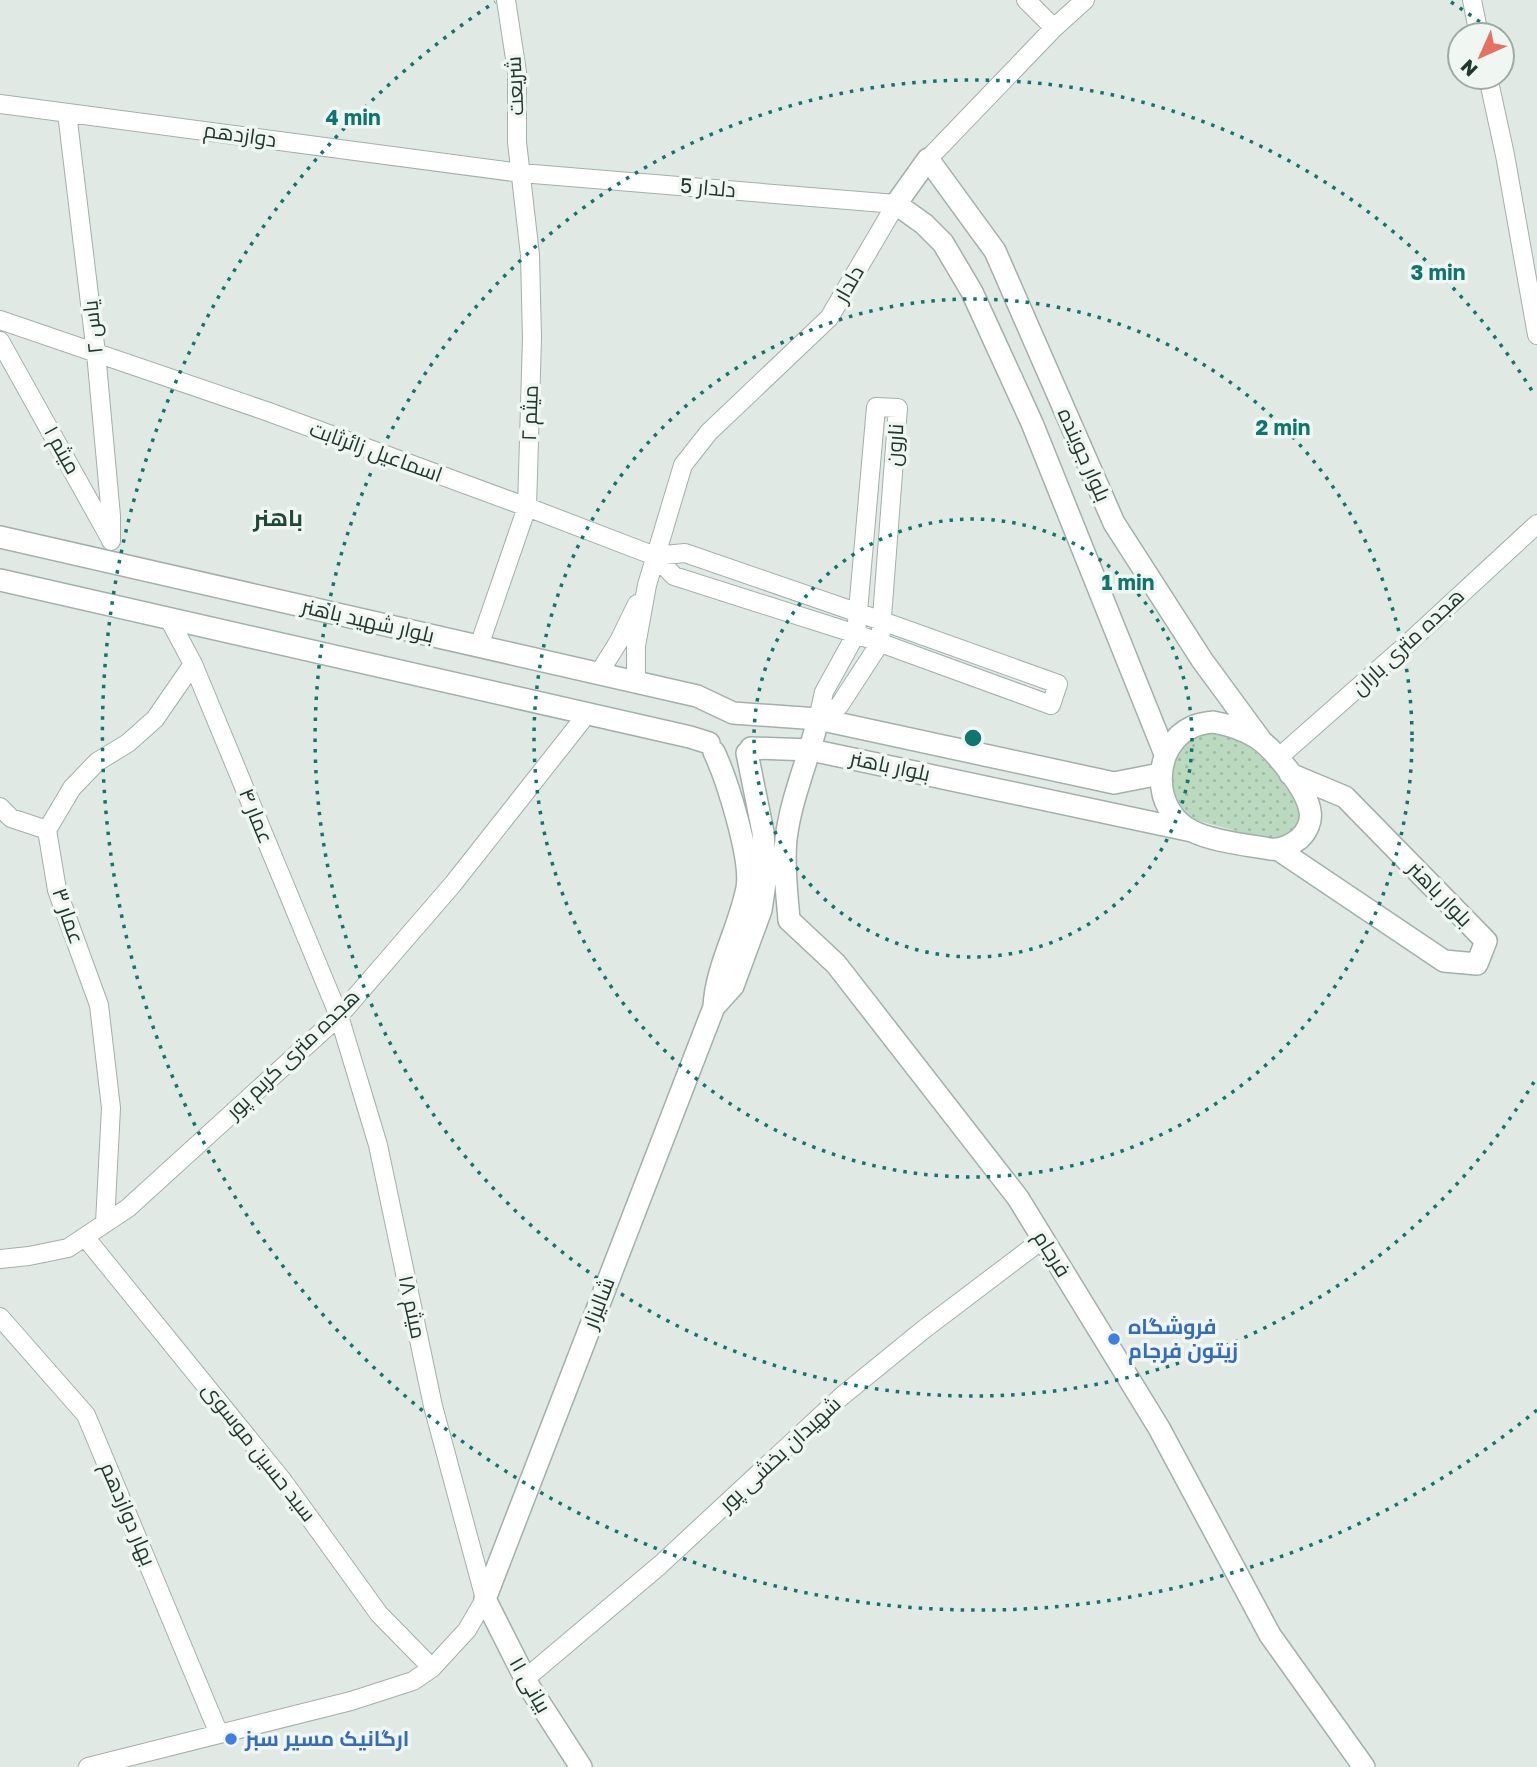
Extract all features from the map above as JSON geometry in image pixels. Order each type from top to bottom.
[{"type":"street","name":"شریعت","points":[[506,0],[517,72],[517,142],[521,173]]},
{"type":"street","points":[[1026,0],[1054,28]]},
{"type":"street","name":"دلدار","points":[[647,585],[683,465],[709,432],[830,318],[896,204],[928,159],[1054,28],[1085,0]]},
{"type":"street","points":[[1472,0],[1476,21]]},
{"type":"street","points":[[1491,91],[1537,335]]},
{"type":"street","name":"دوازدهم","points":[[0,104],[521,173]]},
{"type":"street","name":"یاس ۲","points":[[67,113],[96,353],[112,552]]},
{"type":"street","name":"بلوار جوینده","points":[[928,159],[995,251],[1114,523],[1202,660],[1259,739]]},
{"type":"street","name":"دلدار 5","points":[[521,173],[896,204]]},
{"type":"street","name":"میثم ۲","points":[[479,646],[527,507],[532,324],[530,255],[521,173]]},
{"type":"street","name":"بلوار جوینده","points":[[896,204],[924,224],[943,243],[972,292],[1032,423],[1163,764]]},
{"type":"street","name":"اسماعیل زائرثابت","points":[[0,320],[266,411],[655,556]]},
{"type":"street","name":"میثم ۱","points":[[0,341],[112,552]]},
{"type":"street","name":"نارون","points":[[876,407],[898,408],[880,643],[839,706],[818,719],[824,692],[856,634],[876,407]]},
{"type":"street","name":"هجده متری باران","points":[[1284,766],[1537,524]]},
{"type":"street","name":"بلوار شهید باهنر","points":[[0,537],[112,552],[479,646],[697,696],[733,713]]},
{"type":"street","points":[[685,553],[1058,684],[1051,705],[856,634],[674,576],[655,556],[685,553]]},
{"type":"street","name":"بلوار شهید باهنر","points":[[0,580],[690,737],[711,748]]},
{"type":"street","points":[[599,673],[620,641],[647,585]]},
{"type":"street","points":[[636,682],[636,646],[647,585]]},
{"type":"street","name":"عمار ۴","points":[[169,619],[193,664],[339,1016]]},
{"type":"street","points":[[0,807],[11,818],[47,830],[72,788],[97,762],[128,743],[155,719],[193,664]]},
{"type":"street","points":[[733,713],[744,717],[751,726],[754,737],[749,751],[736,759],[724,759],[711,748],[708,733],[712,722],[721,715],[733,713]]},
{"type":"street","name":"بلوار باهنر","points":[[733,713],[818,719],[1114,783],[1163,764]]},
{"type":"street","name":"هجده متری کریم پور","points":[[0,1259],[68,1248],[128,1208],[339,1016],[453,884],[587,714]]},
{"type":"street","points":[[751,906],[789,920],[786,840],[797,788],[811,750],[818,719]]},
{"type":"street","points":[[1213,722],[1237,727],[1259,739],[1284,766],[1305,796],[1310,810],[1310,821],[1305,833],[1279,850],[1192,831],[1178,821],[1168,808],[1161,791],[1163,764],[1191,727],[1213,722]]},
{"type":"street","name":"شالیزار","points":[[711,748],[721,767],[745,848],[751,906]]},
{"type":"street","name":"بلوار باهنر","points":[[749,751],[811,750],[1192,831]]},
{"type":"street","name":"شالیزار","points":[[485,1599],[713,1007],[715,986],[766,876],[763,832],[749,751]]},
{"type":"street","name":"بلوار باهنر","points":[[1279,850],[1444,961],[1477,964],[1486,942],[1345,797],[1284,766]]},
{"type":"street","name":"عمار ۳","points":[[47,830],[57,890],[99,1004],[111,1108],[104,1223]]},
{"type":"street","name":"فرجام","points":[[789,920],[836,964],[1018,1198],[1159,1428],[1270,1634],[1364,1767]]},
{"type":"street","name":"میثم ۱۸","points":[[339,1016],[378,1145],[433,1406],[485,1599]]},
{"type":"street","name":"سید حسین موسوی","points":[[85,1237],[274,1470],[379,1614],[432,1668]]},
{"type":"street","name":"شهیدان بخشی پور","points":[[525,1679],[660,1565],[842,1396],[923,1330],[1043,1239]]},
{"type":"street","name":"بهار دوازدهم","points":[[0,1317],[86,1415],[219,1734]]},
{"type":"street","points":[[88,1767],[363,1697],[413,1681],[432,1668],[467,1630],[485,1599]]},
{"type":"street","name":"بیانی ۱۱","points":[[485,1599],[525,1679],[581,1767]]},
{"type":"green space","points":[[1229,734],[1252,749],[1271,767],[1301,810],[1295,830],[1276,841],[1191,819],[1177,798],[1171,774],[1176,752],[1196,736]]},
{"type":"place","name":"فروشگاه زیتون فرجام","points":[[1114,1339]]},
{"type":"place","name":"ارگانیک مسیر سبز","points":[[231,1739]]},
{"type":"district","name":"باهنر","points":[[278,518]]}]
